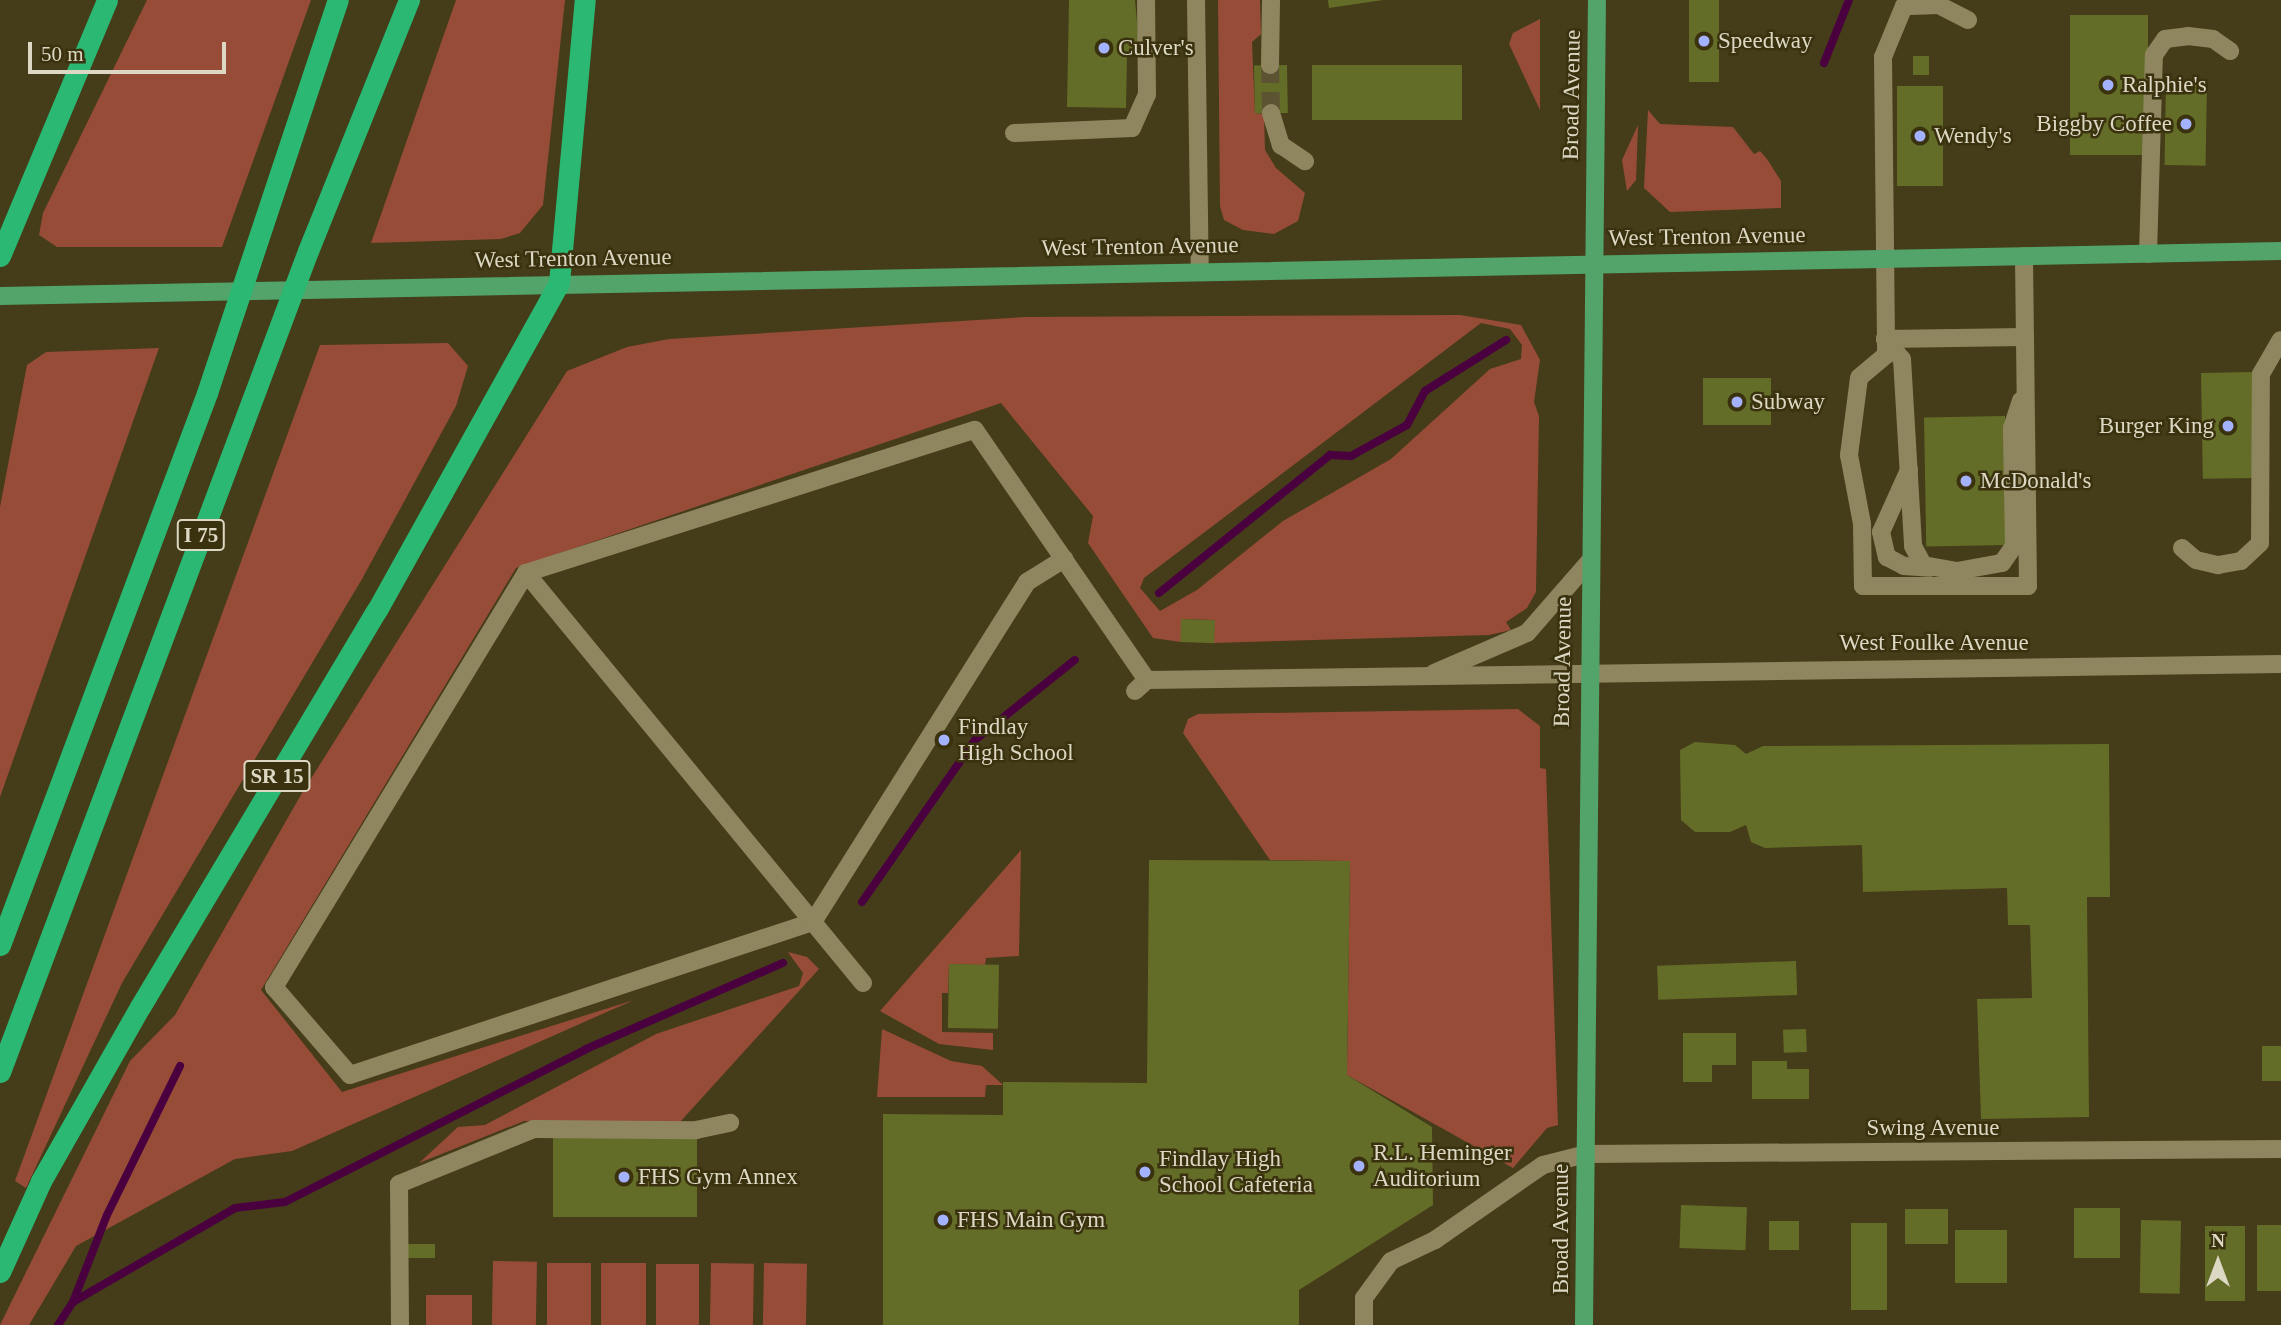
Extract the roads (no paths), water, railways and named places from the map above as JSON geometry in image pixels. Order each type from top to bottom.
[{"type":"highway","points":[[0,256],[107,0]]},
{"type":"highway","name":"I 75","points":[[0,945],[207,393],[338,0]]},
{"type":"highway","name":"I 75","points":[[0,1072],[307,251],[409,0]]},
{"type":"highway","points":[[559,283],[584,0]]},
{"type":"highway","name":"SR 15","points":[[0,1272],[41,1181],[140,1007],[377,610],[559,283]]},
{"type":"main road","name":"Broad Avenue","points":[[1584,1325],[1587,674],[1597,0]]},
{"type":"main road","name":"West Trenton Avenue","points":[[0,296],[1200,270],[2281,251]]},
{"type":"street","points":[[1014,133],[1092,134],[1132,128],[1147,95],[1146,0]]},
{"type":"street","points":[[1196,0],[1200,270]]},
{"type":"street","points":[[1270,65],[1271,0]]},
{"type":"street","points":[[1968,20],[1938,5],[1904,6],[1883,57],[1886,355],[1859,377],[1849,455],[1862,524],[1863,586],[2028,586],[2024,256]]},
{"type":"street","points":[[2148,254],[2154,55],[2165,39],[2188,36],[2213,39],[2230,51]]},
{"type":"street","points":[[1271,113],[1281,145],[1305,161]]},
{"type":"street","points":[[1885,340],[2025,337]]},
{"type":"street","points":[[1885,340],[1902,359],[1913,546],[1923,565],[1957,571]]},
{"type":"street","points":[[2182,548],[2196,560],[2218,565],[2241,561],[2260,544],[2261,374],[2281,340]]},
{"type":"street","points":[[1910,466],[1881,532],[1887,557],[1904,566],[1957,571],[2002,563],[2014,546],[2012,428],[2026,384]]},
{"type":"street","points":[[975,430],[1064,559],[1027,582],[813,922],[350,1075],[274,987],[526,573],[975,430]]},
{"type":"street","name":"West Foulke Avenue","points":[[1064,559],[1141,686],[1426,676],[2281,664]]},
{"type":"street","points":[[1426,676],[1527,633],[1589,562]]},
{"type":"street","points":[[526,573],[863,983]]},
{"type":"street","points":[[400,1325],[399,1184],[534,1129],[696,1130],[730,1123]]},
{"type":"street","name":"Swing Avenue","points":[[1364,1325],[1364,1298],[1391,1261],[1435,1240],[1543,1165],[1586,1154],[2281,1149]]},
{"type":"waterway","points":[[1824,63],[1849,0]]},
{"type":"waterway","points":[[1159,593],[1330,455],[1351,456],[1407,425],[1425,391],[1506,340]]},
{"type":"waterway","points":[[862,902],[975,740],[1075,660]]},
{"type":"waterway","points":[[58,1325],[73,1302],[235,1208],[285,1202],[586,1049],[783,963]]},
{"type":"waterway","points":[[73,1302],[107,1215],[180,1066]]},
{"type":"tunnel","points":[[1270,65],[1271,113]]},
{"type":"place","name":"Speedway","points":[[1704,41]]},
{"type":"place","name":"Culver's","points":[[1104,48]]},
{"type":"place","name":"Ralphie's","points":[[2108,85]]},
{"type":"place","name":"Biggby Coffee","points":[[2186,124]]},
{"type":"place","name":"Wendy's","points":[[1920,136]]},
{"type":"place","name":"Subway","points":[[1737,402]]},
{"type":"place","name":"Burger King","points":[[2228,426]]},
{"type":"place","name":"McDonald's","points":[[1966,481]]},
{"type":"place","name":"Findlay High School","points":[[944,740]]},
{"type":"place","name":"R.L. Heminger Auditorium","points":[[1359,1166]]},
{"type":"place","name":"Findlay High School Cafeteria","points":[[1145,1172]]},
{"type":"place","name":"FHS Gym Annex","points":[[624,1177]]},
{"type":"place","name":"FHS Main Gym","points":[[943,1220]]}]
